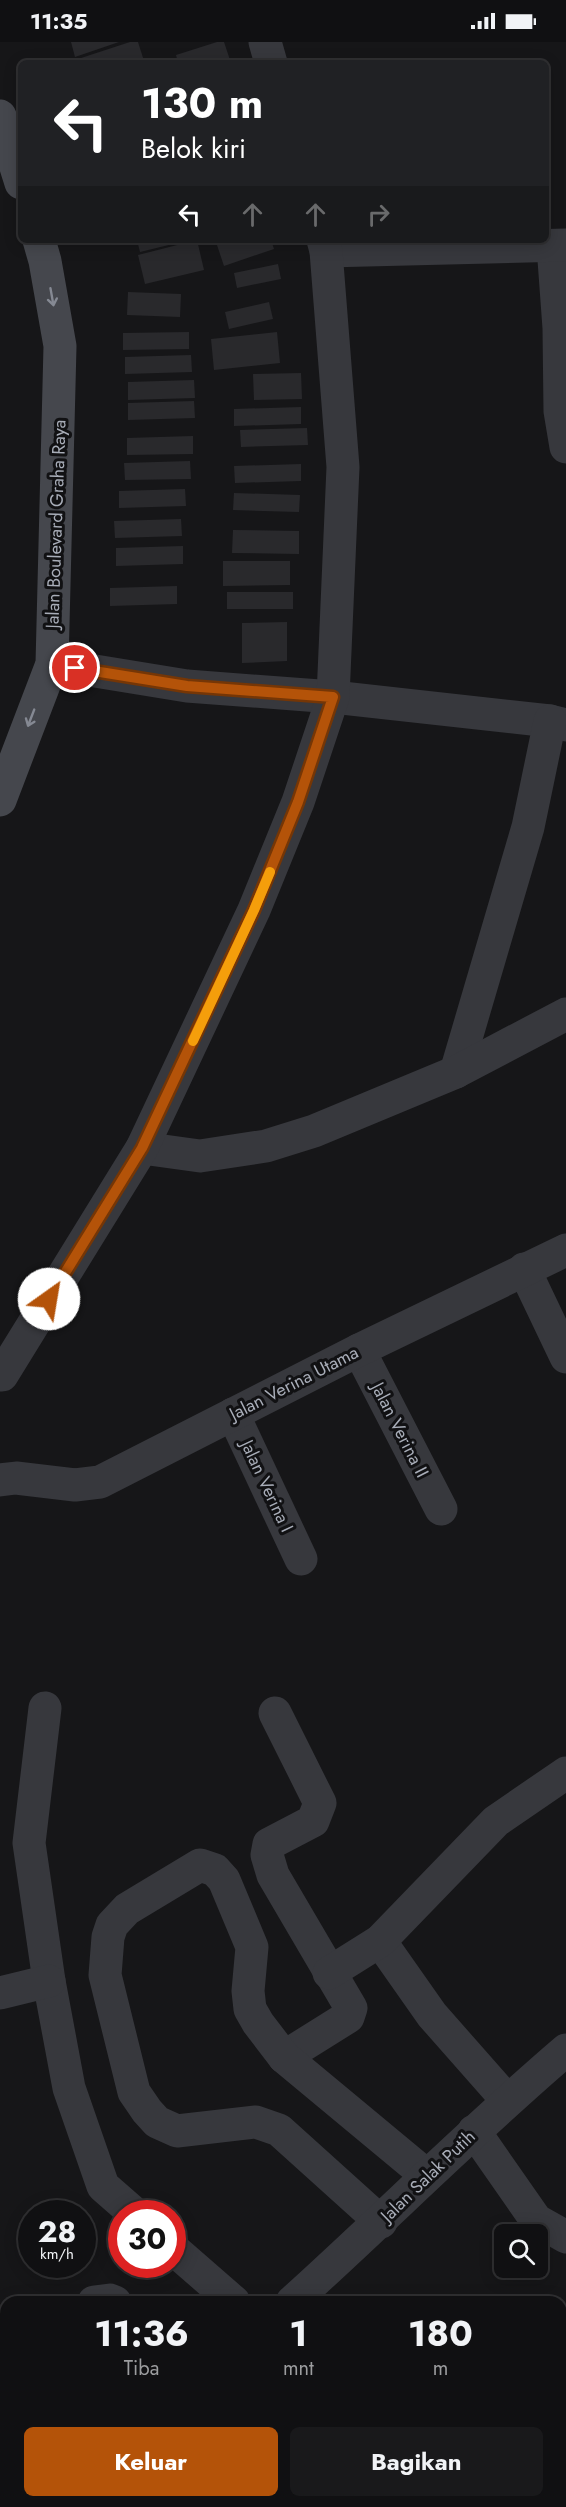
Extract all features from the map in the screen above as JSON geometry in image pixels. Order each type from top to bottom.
[{"type":"main road","points":[[0,116],[18,173]]},
{"type":"main road","name":"Jalan Boulevard Graha Raya","points":[[0,800],[52,664],[60,346],[40,243]]},
{"type":"street","points":[[265,42],[270,60]]},
{"type":"street","points":[[2,1375],[142,1148],[254,910],[298,802],[333,697],[343,467],[325,246],[560,245],[560,411],[566,447]]},
{"type":"street","points":[[52,664],[187,686],[333,697],[558,723],[456,1072]]},
{"type":"street","points":[[142,1148],[200,1156],[267,1146],[314,1131],[456,1072],[566,1014]]},
{"type":"street","name":"Jalan Verina Utama","points":[[5,1474],[75,1485],[100,1482],[359,1350],[566,1250]]},
{"type":"street","points":[[524,1269],[566,1357]]},
{"type":"street","name":"Jalan Verina II","points":[[359,1350],[441,1509]]},
{"type":"street","name":"Jalan Verina I","points":[[233,1414],[301,1558]]},
{"type":"street","points":[[45,1708],[29,1843],[49,1981],[69,2088],[103,2186],[119,2200]]},
{"type":"street","points":[[275,1713],[320,1803],[313,1821],[269,1844],[267,1855],[273,1875],[351,2008],[348,2017],[284,2057]]},
{"type":"street","points":[[329,1973],[380,1941],[496,1821],[566,1773]]},
{"type":"street","points":[[381,2222],[279,2130],[256,2122],[177,2131],[157,2122],[147,2111],[134,2092],[105,1975],[108,1937],[112,1925],[126,1909],[200,1865],[220,1874],[252,1947],[248,1991],[250,2009],[284,2057],[426,2175]]},
{"type":"street","points":[[380,1941],[432,2015],[507,2100]]},
{"type":"street","points":[[0,1993],[49,1981]]},
{"type":"street","name":"Jalan Salak Putih","points":[[299,2296],[381,2222],[426,2175],[507,2100],[566,2050]]},
{"type":"street","points":[[474,2131],[536,2220],[566,2237]]},
{"type":"street","points":[[186,2260],[227,2296]]},
{"type":"building","points":[[71,42],[119,42],[75,57]]},
{"type":"building","points":[[130,42],[138,42],[144,60],[78,60]]},
{"type":"building","points":[[217,42],[224,42],[230,60],[177,60],[176,55]]},
{"type":"building","points":[[138,243],[177,243],[140,252]]},
{"type":"building","points":[[185,243],[198,243],[204,270],[145,284],[138,255]]},
{"type":"building","points":[[216,243],[272,243],[274,249],[224,266]]},
{"type":"building","points":[[278,264],[281,279],[237,288],[234,273]]},
{"type":"building","points":[[128,292],[181,294],[180,317],[127,315]]},
{"type":"building","points":[[269,302],[273,319],[229,329],[225,312]]},
{"type":"building","points":[[189,332],[189,349],[123,350],[123,333]]},
{"type":"building","points":[[277,332],[280,363],[214,370],[211,339]]},
{"type":"building","points":[[191,355],[192,372],[125,374],[125,357]]},
{"type":"building","points":[[301,373],[302,399],[254,400],[253,374]]},
{"type":"building","points":[[194,380],[195,398],[128,400],[128,382]]},
{"type":"building","points":[[194,401],[195,418],[128,420],[128,403]]},
{"type":"building","points":[[301,407],[301,424],[234,426],[234,409]]},
{"type":"building","points":[[307,428],[308,445],[241,447],[240,430]]},
{"type":"building","points":[[193,436],[193,454],[127,455],[127,438]]},
{"type":"building","points":[[190,461],[191,479],[125,480],[124,463]]},
{"type":"building","points":[[301,464],[301,481],[235,483],[234,466]]},
{"type":"building","points":[[185,489],[186,506],[119,508],[119,491]]},
{"type":"building","points":[[234,493],[300,495],[299,512],[233,510]]},
{"type":"building","points":[[181,519],[182,536],[115,538],[114,521]]},
{"type":"building","points":[[233,530],[299,531],[299,554],[232,553]]},
{"type":"building","points":[[183,546],[183,564],[116,566],[116,548]]},
{"type":"building","points":[[223,561],[290,561],[290,585],[223,586]]},
{"type":"building","points":[[177,586],[177,604],[110,606],[110,588]]},
{"type":"building","points":[[227,592],[293,592],[293,609],[227,609]]},
{"type":"building","points":[[287,622],[287,661],[242,663],[242,623]]},
{"type":"slow traffic","points":[[193,1041],[270,872]]},
{"type":"route","points":[[49,1299],[142,1148],[254,910],[298,802],[333,697],[187,686],[75,668]]}]
